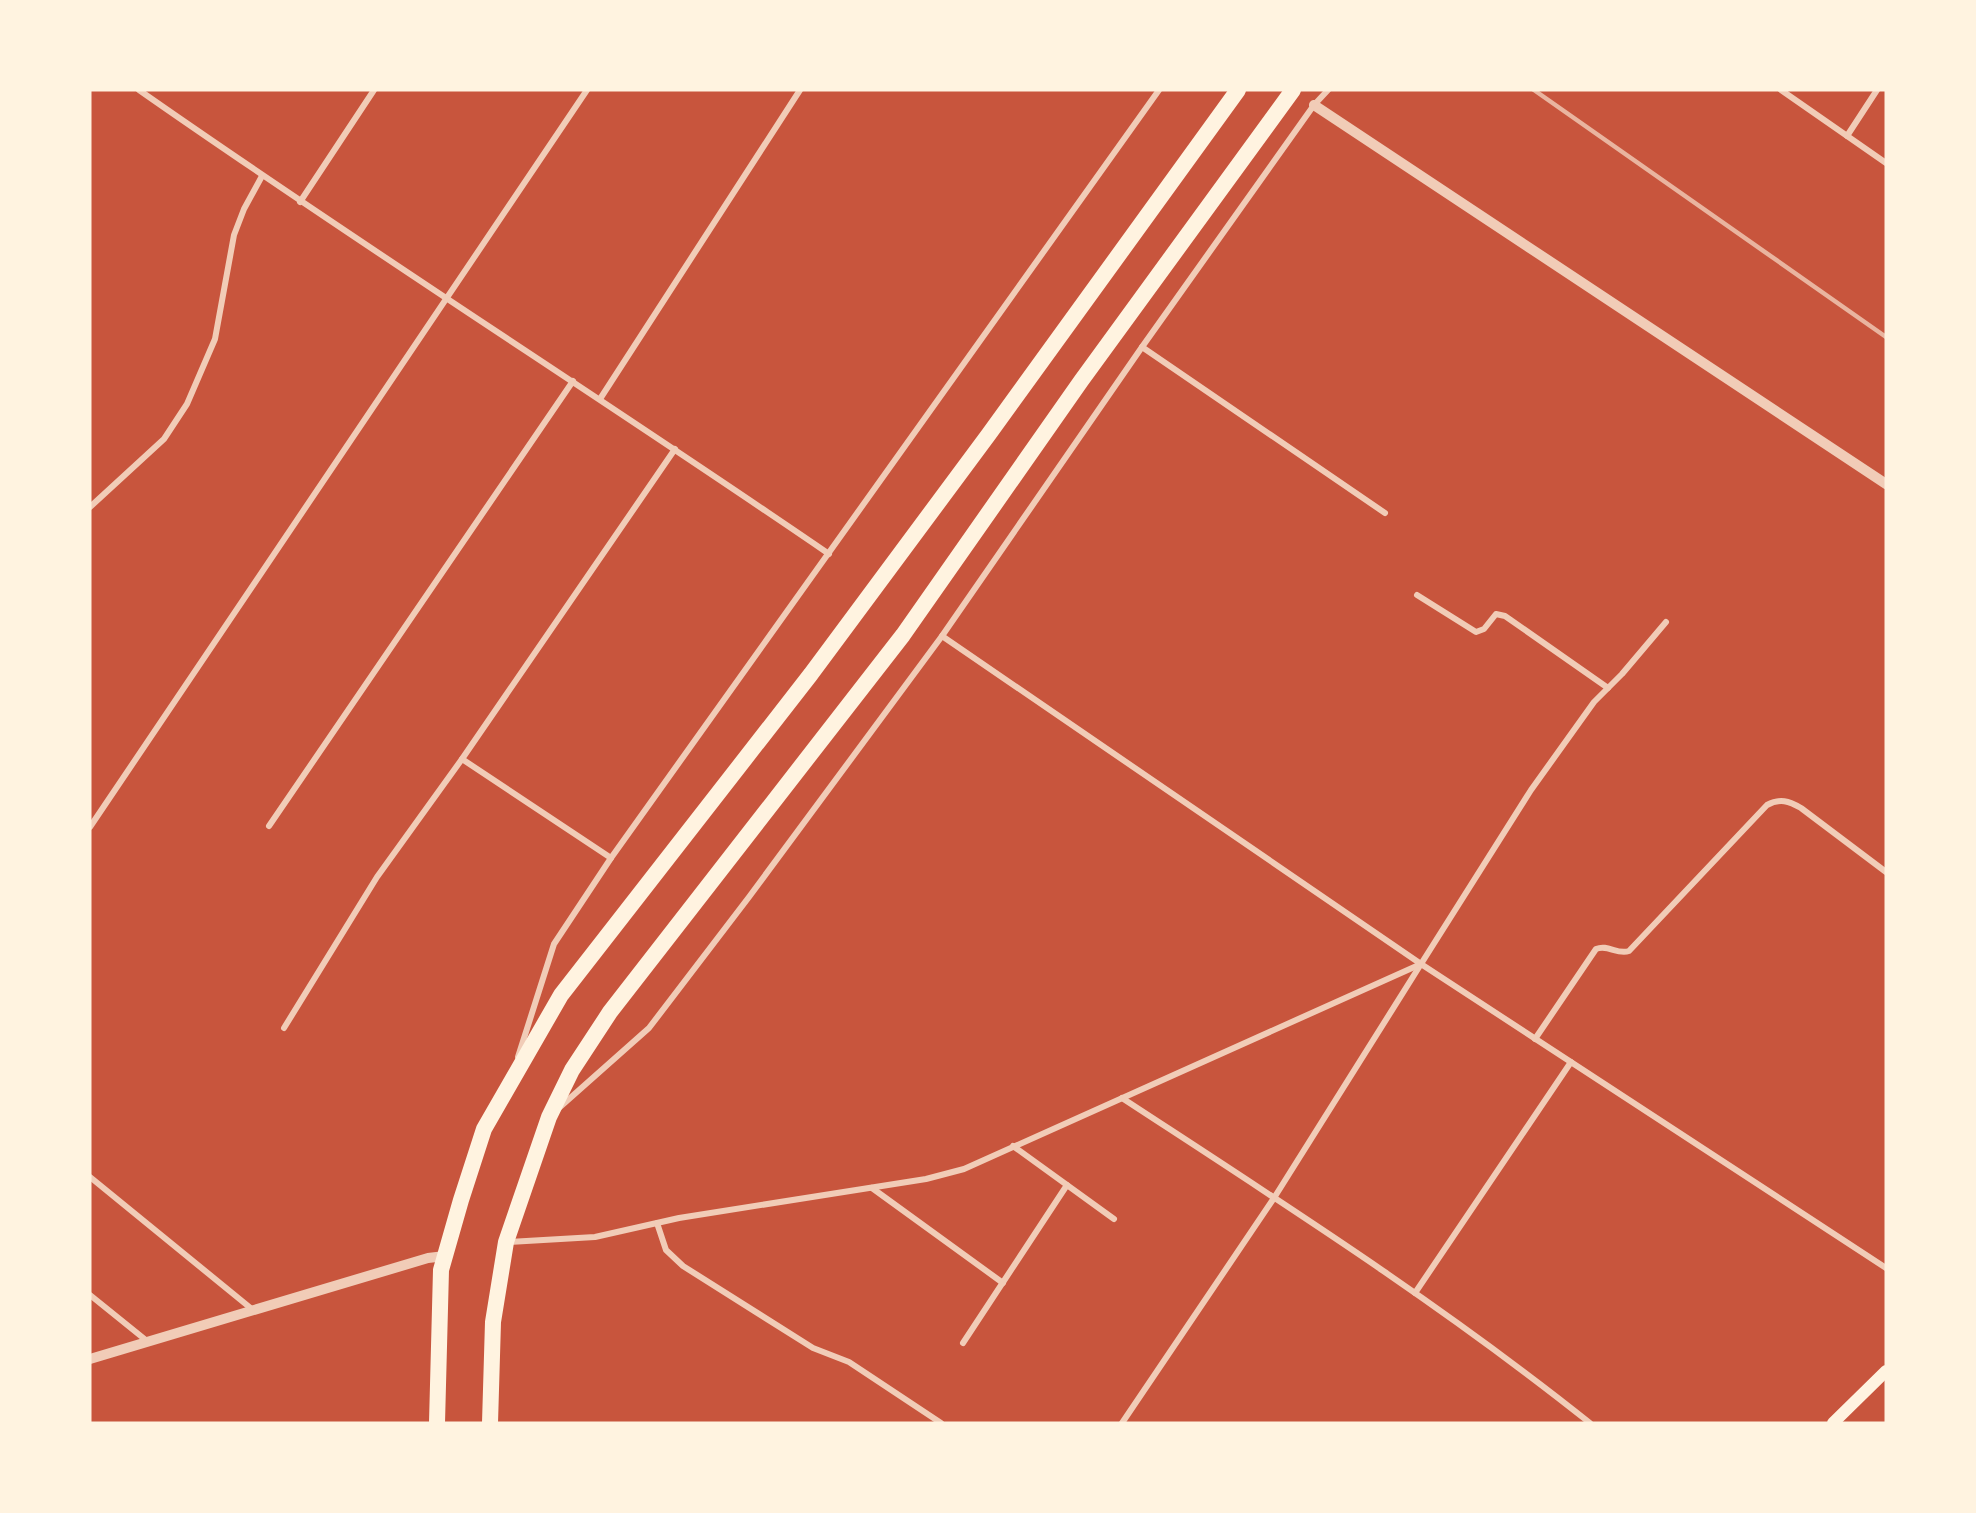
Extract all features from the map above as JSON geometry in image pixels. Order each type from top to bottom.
[{"type":"highway","points":[[437,1423],[441,1270],[445,1256],[484,1129],[510,1080],[561,995],[818,664],[1238,90]]},
{"type":"highway","points":[[490,1423],[493,1322],[506,1242],[549,1117],[572,1070],[610,1012],[903,635],[1081,381],[1293,90]]},
{"type":"main road","points":[[1833,1423],[1886,1371]]},
{"type":"street","points":[[139,90],[300,202],[573,381],[829,554]]},
{"type":"street","points":[[149,97],[154,90]]},
{"type":"street","points":[[300,202],[374,90]]},
{"type":"street","points":[[90,827],[586,90]]},
{"type":"street","points":[[600,399],[800,90]]},
{"type":"street","points":[[510,1080],[554,944],[611,858],[1159,90]]},
{"type":"street","points":[[549,1117],[649,1028],[942,636],[1142,347],[1314,105],[1328,90]]},
{"type":"street","points":[[1781,90],[1886,163]]},
{"type":"street","points":[[1847,136],[1877,90]]},
{"type":"street","points":[[1314,105],[1886,484]]},
{"type":"street","points":[[90,507],[164,439],[187,404],[215,339],[234,235],[244,209],[262,176]]},
{"type":"street","points":[[1142,347],[1385,513]]},
{"type":"street","points":[[269,826],[573,381]]},
{"type":"street","points":[[284,1028],[377,877],[462,759],[675,449]]},
{"type":"street","points":[[1417,595],[1476,632],[1484,629],[1496,614],[1505,616],[1608,688]]},
{"type":"street","points":[[1122,1423],[1274,1198],[1531,790],[1594,702],[1666,622]]},
{"type":"street","points":[[942,636],[1421,964],[1886,1269]]},
{"type":"street","points":[[462,759],[611,858]]},
{"type":"street","points":[[1535,1039],[1596,949],[1603,947],[1622,952],[1629,951],[1773,802],[1787,801],[1801,808],[1886,872]]},
{"type":"street","points":[[506,1242],[595,1237],[657,1223],[926,1179],[964,1168],[1421,964]]},
{"type":"street","points":[[1415,1293],[1571,1062]]},
{"type":"street","points":[[1122,1098],[1415,1293],[1532,1377],[1590,1423]]},
{"type":"street","points":[[1013,1146],[1114,1219]]},
{"type":"street","points":[[90,1177],[254,1310]]},
{"type":"street","points":[[963,1343],[1066,1185]]},
{"type":"street","points":[[872,1188],[1003,1282]]},
{"type":"street","points":[[657,1223],[666,1250],[683,1266],[813,1348],[849,1362],[941,1423]]},
{"type":"street","points":[[90,1359],[428,1258],[445,1256]]},
{"type":"street","points":[[90,1295],[147,1342]]},
{"type":"railway","points":[[1534,90],[1886,337]]}]
